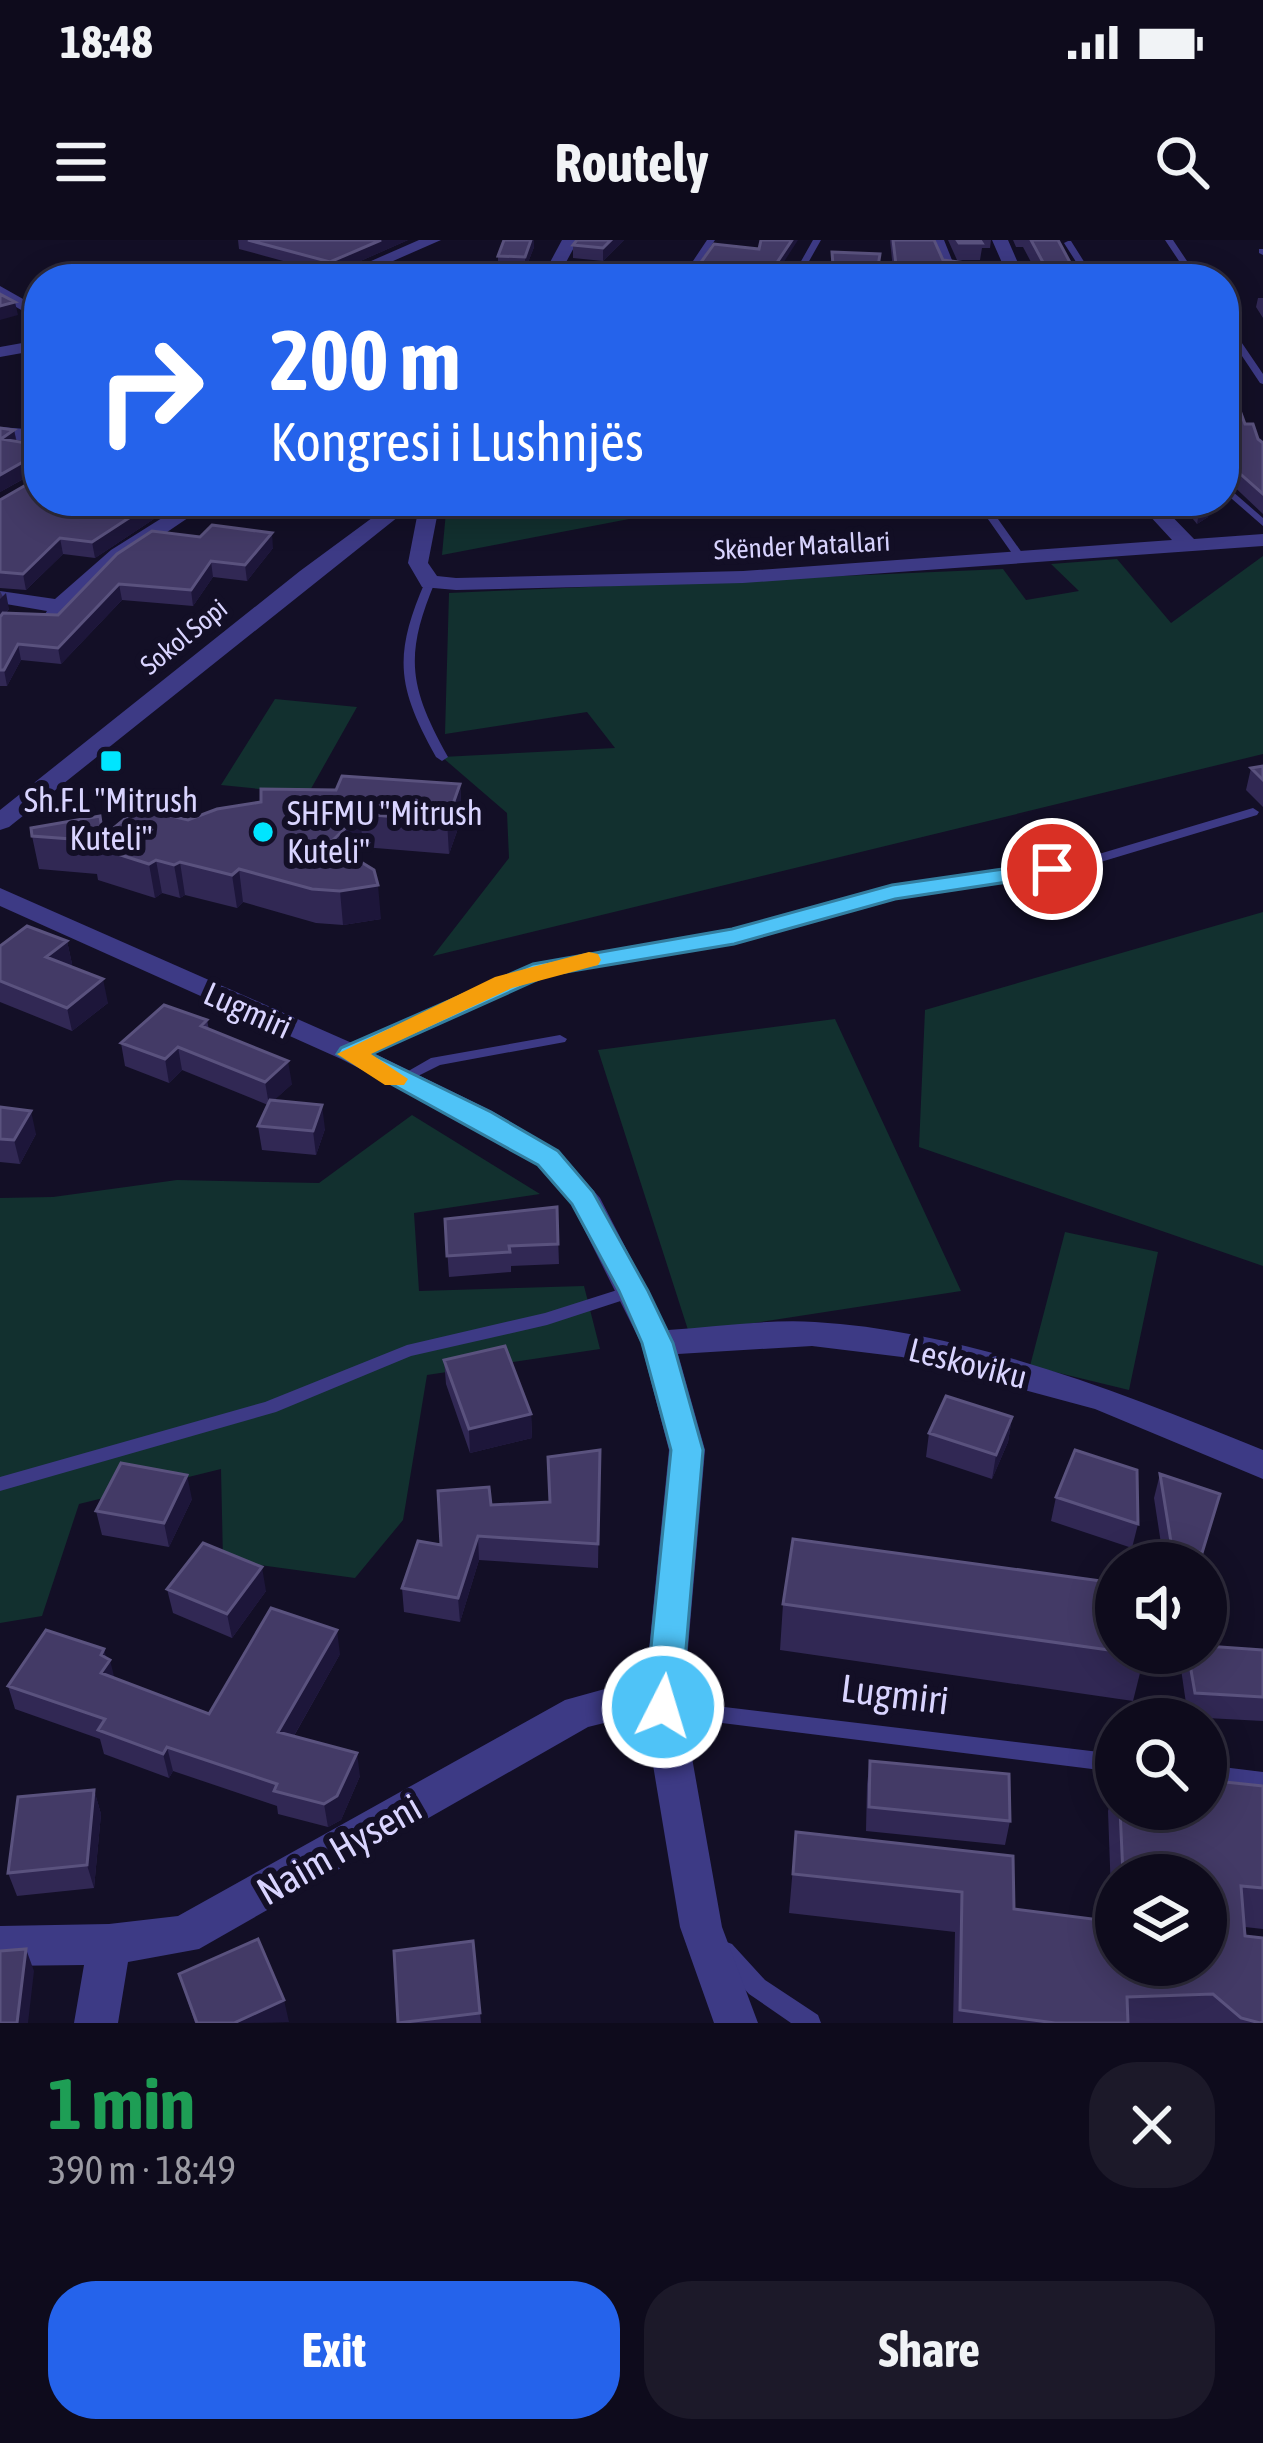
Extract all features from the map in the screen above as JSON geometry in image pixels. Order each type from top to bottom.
[{"type":"street","points":[[375,264],[433,240]]},
{"type":"street","points":[[0,597],[55,614],[105,567],[180,516]]},
{"type":"street","name":"Sokol Sopi","points":[[0,823],[307,575],[388,516]]},
{"type":"street","points":[[426,516],[417,555],[430,582]]},
{"type":"street","points":[[1160,516],[1188,545]]},
{"type":"street","name":"Skënder Matallari","points":[[430,582],[548,585],[678,580],[1263,540]]},
{"type":"street","name":"Lugmiri","points":[[0,896],[481,1118],[548,1158],[584,1198],[658,1343],[687,1450],[663,1707],[701,1927],[736,2023]]},
{"type":"street","name":"Leskoviku","points":[[658,1343],[812,1334],[902,1346],[1104,1399],[1263,1465]]},
{"type":"street","name":"Naim Hyseni","points":[[0,1946],[109,1944],[184,1935],[579,1712],[612,1704],[663,1707]]},
{"type":"street","points":[[96,2023],[109,1944]]},
{"type":"lane","points":[[1068,243],[1081,264]]},
{"type":"lane","points":[[1239,345],[1263,381]]},
{"type":"lane","points":[[1239,501],[1263,523]]},
{"type":"lane","points":[[991,516],[1020,556]]},
{"type":"lane","points":[[430,582],[411,626],[407,675],[414,711],[442,758]]},
{"type":"lane","points":[[350,1054],[542,969],[734,936],[892,892],[999,873],[1074,866],[1253,812]]},
{"type":"lane","points":[[398,1081],[436,1061],[560,1039]]},
{"type":"lane","points":[[0,1484],[270,1407],[407,1352],[547,1319],[634,1291]]},
{"type":"lane","name":"Lugmiri","points":[[663,1707],[1095,1760]]},
{"type":"lane","points":[[1227,1777],[1263,1781]]},
{"type":"lane","points":[[701,1927],[757,1988],[810,2023]]},
{"type":"green space","points":[[446,516],[631,516],[629,519],[442,555]]},
{"type":"green space","points":[[1263,556],[1263,754],[433,956],[509,858],[507,813],[442,757],[615,748],[587,712],[445,734],[449,593],[1003,569],[1026,600],[1079,591],[1051,564],[1117,559],[1171,623]]},
{"type":"green space","points":[[275,699],[357,707],[308,794],[221,785]]},
{"type":"green space","points":[[1263,912],[1263,1266],[919,1147],[925,1010]]},
{"type":"green space","points":[[835,1019],[961,1291],[689,1333],[598,1050]]},
{"type":"green space","points":[[412,1115],[540,1194],[414,1213],[419,1291],[584,1286],[600,1349],[427,1375],[403,1520],[355,1578],[223,1560],[221,1469],[79,1504],[42,1616],[0,1623],[0,1198],[53,1197],[177,1180],[319,1183]]},
{"type":"green space","points":[[1065,1232],[1158,1252],[1129,1390],[1030,1366]]},
{"type":"building","points":[[248,240],[381,240],[330,262]]},
{"type":"building","points":[[504,240],[531,240],[525,257],[498,256]]},
{"type":"building","points":[[577,240],[611,240],[603,248],[573,245]]},
{"type":"building","points":[[761,240],[792,240],[776,264],[700,264],[714,244],[759,249]]},
{"type":"building","points":[[893,240],[934,240],[943,260],[974,264],[896,264]]},
{"type":"building","points":[[1031,240],[1058,240],[1071,264],[1044,264]]},
{"type":"building","points":[[832,252],[880,254],[878,264],[833,264]]},
{"type":"building","points":[[1239,408],[1245,424],[1253,424],[1263,443],[1263,494],[1239,473]]},
{"type":"building","points":[[0,428],[14,430],[1,439],[24,443],[24,461],[0,475]]},
{"type":"building","points":[[24,486],[24,516],[132,516],[92,542],[60,538],[23,574],[0,572],[0,500]]},
{"type":"building","points":[[212,525],[272,533],[245,565],[211,561],[191,590],[119,584],[58,648],[18,644],[0,670],[3,613],[58,615],[117,554],[152,531],[200,537]]},
{"type":"building","points":[[342,776],[460,784],[447,821],[360,814],[330,843],[374,870],[378,885],[340,891],[312,889],[239,869],[232,875],[180,862],[149,864],[92,846],[98,841],[32,836],[31,828],[100,816],[103,837],[138,808],[188,820],[217,809],[261,802],[261,789],[336,790]]},
{"type":"building","points":[[27,926],[67,941],[46,957],[103,979],[67,1008],[0,981],[0,946]]},
{"type":"building","points":[[164,1005],[207,1020],[201,1026],[288,1061],[265,1082],[178,1047],[165,1059],[121,1043]]},
{"type":"building","points":[[270,1100],[322,1105],[313,1131],[258,1126]]},
{"type":"building","points":[[0,1107],[31,1111],[14,1140],[0,1139]]},
{"type":"building","points":[[557,1207],[558,1244],[447,1256],[445,1219]]},
{"type":"building","points":[[505,1346],[531,1414],[469,1429],[444,1360]]},
{"type":"building","points":[[946,1396],[1012,1417],[996,1455],[929,1433]]},
{"type":"building","points":[[600,1450],[598,1544],[478,1536],[458,1598],[402,1588],[418,1541],[441,1545],[438,1491],[489,1487],[491,1505],[550,1502],[548,1457]]},
{"type":"building","points":[[1075,1450],[1137,1470],[1138,1524],[1056,1497]]},
{"type":"building","points":[[121,1463],[187,1475],[164,1523],[96,1511]]},
{"type":"building","points":[[1160,1474],[1220,1494],[1205,1542],[1171,1542]]},
{"type":"building","points":[[793,1539],[1095,1580],[1095,1648],[783,1604]]},
{"type":"building","points":[[203,1543],[262,1567],[227,1614],[167,1589]]},
{"type":"building","points":[[271,1608],[337,1630],[278,1732],[357,1753],[337,1796],[324,1804],[274,1791],[277,1784],[167,1747],[163,1754],[98,1730],[105,1719],[8,1686],[46,1630],[104,1649],[101,1655],[110,1660],[101,1673],[209,1714]]},
{"type":"building","points":[[1227,1647],[1263,1650],[1263,1697],[1195,1693],[1192,1674],[1227,1674]]},
{"type":"building","points":[[870,1761],[1009,1774],[1010,1821],[869,1807]]},
{"type":"building","points":[[1227,1782],[1263,1786],[1263,1888],[1241,1886],[1245,1936],[1263,1938],[1263,2022],[1241,2018],[1213,1994],[1127,1997],[1128,2023],[1055,2023],[960,2010],[962,1892],[793,1874],[796,1832],[1013,1856],[1014,1909],[1095,1919],[1095,1986],[1227,1986],[1227,1854],[1122,1854],[1121,1830],[1227,1830]]},
{"type":"building","points":[[94,1790],[87,1865],[8,1873],[18,1797]]},
{"type":"building","points":[[258,1939],[284,2000],[234,2023],[197,2023],[179,1974]]},
{"type":"building","points":[[473,1941],[480,2013],[398,2023],[394,1951]]},
{"type":"building","points":[[26,1949],[17,2023],[0,2023],[0,1951]]},
{"type":"slow traffic","points":[[394,1079],[350,1054],[503,982],[589,960]]},
{"type":"place","name":"Sh.F.L \"Mitrush Kuteli\"","points":[[111,761]]},
{"type":"place","name":"SHFMU \"Mitrush Kuteli\"","points":[[263,832]]},
{"type":"route","points":[[663,1707],[687,1450],[658,1343],[634,1291],[584,1198],[548,1158],[481,1118],[350,1054],[503,982],[542,969],[734,936],[892,892],[1052,869]]}]
